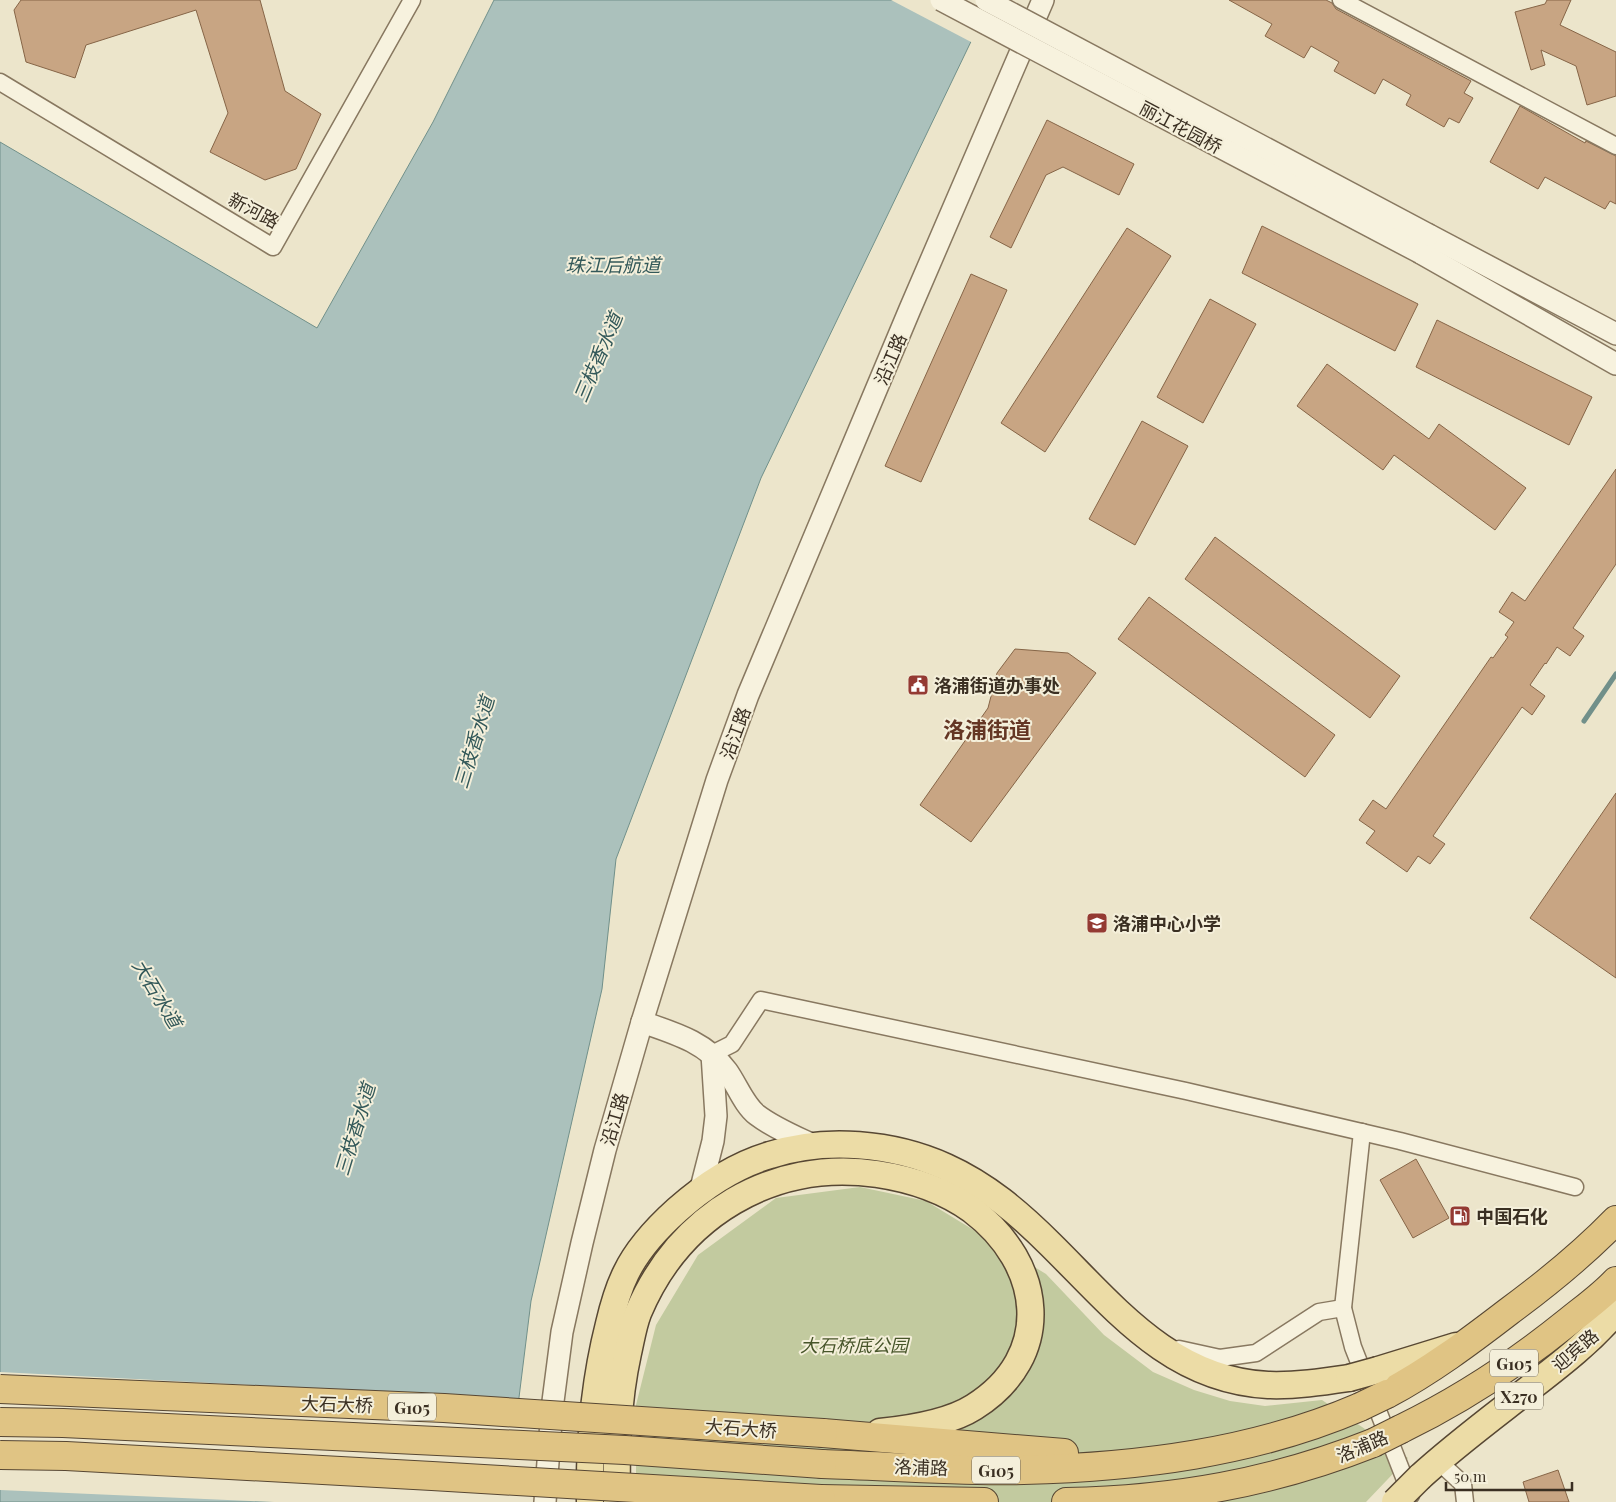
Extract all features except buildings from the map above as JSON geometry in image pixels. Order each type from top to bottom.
[{"type":"highway","name":"洛浦路","points":[[822,1464],[1022,1470],[1070,1468],[1170,1458],[1233,1448],[1307,1428],[1360,1407],[1383,1382],[1438,1364],[1572,1262],[1616,1220]]},
{"type":"highway","name":"洛浦路","points":[[1066,1502],[1136,1499],[1238,1485],[1320,1463],[1373,1443],[1421,1420],[1486,1382],[1551,1336],[1616,1281]]},
{"type":"highway","name":"大石大桥","points":[[0,1389],[444,1408],[823,1433]]},
{"type":"highway","name":"大石大桥","points":[[0,1422],[82,1424],[625,1450],[822,1464]]},
{"type":"highway","name":"洛浦路","points":[[823,1433],[1056,1453],[1170,1458]]},
{"type":"highway","name":"G105","points":[[0,1455],[66,1456],[821,1499]]},
{"type":"highway","name":"洛浦路","points":[[821,1499],[984,1502]]},
{"type":"main road","points":[[590,1502],[590,1439],[600,1358],[616,1297],[626,1273],[641,1248],[666,1220],[700,1192],[728,1174],[772,1154],[815,1146],[860,1145],[896,1150],[930,1160],[970,1179],[994,1194],[1022,1217],[1112,1307],[1149,1340],[1176,1358],[1210,1373],[1248,1383],[1268,1385],[1349,1378],[1383,1382]]},
{"type":"main road","points":[[617,1502],[617,1441],[621,1390],[637,1315],[661,1269],[696,1228],[722,1208],[750,1192],[778,1181],[824,1172],[856,1172],[902,1178],[933,1188],[960,1202],[985,1220],[1004,1240],[1012,1250],[1024,1275],[1029,1298],[1031,1322],[1026,1344],[1015,1368],[990,1396],[973,1408],[953,1417],[894,1431],[823,1433]]},
{"type":"main road","name":"迎宾路","points":[[1395,1502],[1429,1469],[1570,1357],[1616,1312]]},
{"type":"main road","points":[[821,1499],[879,1502]]},
{"type":"street","name":"新河路","points":[[0,82],[273,247],[412,0]]},
{"type":"street","name":"丽江花园桥","points":[[941,0],[1425,244]]},
{"type":"street","name":"丽江花园桥","points":[[986,0],[1425,244]]},
{"type":"street","name":"沿江路","points":[[544,1502],[552,1409],[562,1332],[582,1244],[605,1150],[642,1022],[717,780],[748,695],[910,309],[1043,0]]},
{"type":"street","points":[[1341,0],[1616,146]]},
{"type":"street","points":[[1425,244],[1616,334]]},
{"type":"street","points":[[1425,244],[1616,364]]},
{"type":"street","points":[[712,1054],[732,1044],[760,1000],[1186,1091],[1362,1132],[1575,1187]]},
{"type":"street","points":[[642,1022],[683,1036],[712,1054],[726,1070],[756,1115],[815,1146]]},
{"type":"street","points":[[700,1192],[713,1141],[716,1116],[712,1054]]},
{"type":"street","points":[[1362,1132],[1343,1308],[1354,1346],[1413,1502]]},
{"type":"street","points":[[1149,1340],[1185,1351],[1220,1358],[1256,1353],[1319,1312],[1343,1308]]},
{"type":"street","points":[[1429,1469],[1463,1484],[1474,1502]]},
{"type":"street","points":[[1463,1484],[1465,1502]]},
{"type":"green space","name":"大石桥底公园","points":[[860,1187],[926,1201],[1046,1274],[1104,1335],[1153,1372],[1194,1390],[1230,1401],[1265,1406],[1322,1400],[1408,1458],[1366,1502],[636,1502],[636,1405],[656,1325],[698,1255],[776,1198]]},
{"type":"water","points":[[494,0],[991,0],[761,478],[616,859],[602,989],[531,1301],[506,1502],[0,1502],[0,142],[317,328],[433,122]]},
{"type":"pier","points":[[891,0],[994,0],[973,43]]},
{"type":"pier","points":[[0,1372],[521,1399],[509,1502],[274,1502],[0,1490]]},
{"type":"waterway","points":[[1584,721],[1616,674]]},
{"type":"place","name":"洛浦街道办事处","points":[[918,685]]},
{"type":"place","name":"洛浦中心小学","points":[[1097,923]]},
{"type":"place","name":"中国石化","points":[[1460,1216]]},
{"type":"district","name":"洛浦街道","points":[[987,729]]},
{"type":"water label","name":"珠江后航道","points":[[613,264]]},
{"type":"water label","name":"三枝香水道","points":[[597,357]]},
{"type":"water label","name":"三枝香水道","points":[[473,742]]},
{"type":"water label","name":"大石水道","points":[[158,993]]},
{"type":"water label","name":"三枝香水道","points":[[354,1129]]}]
